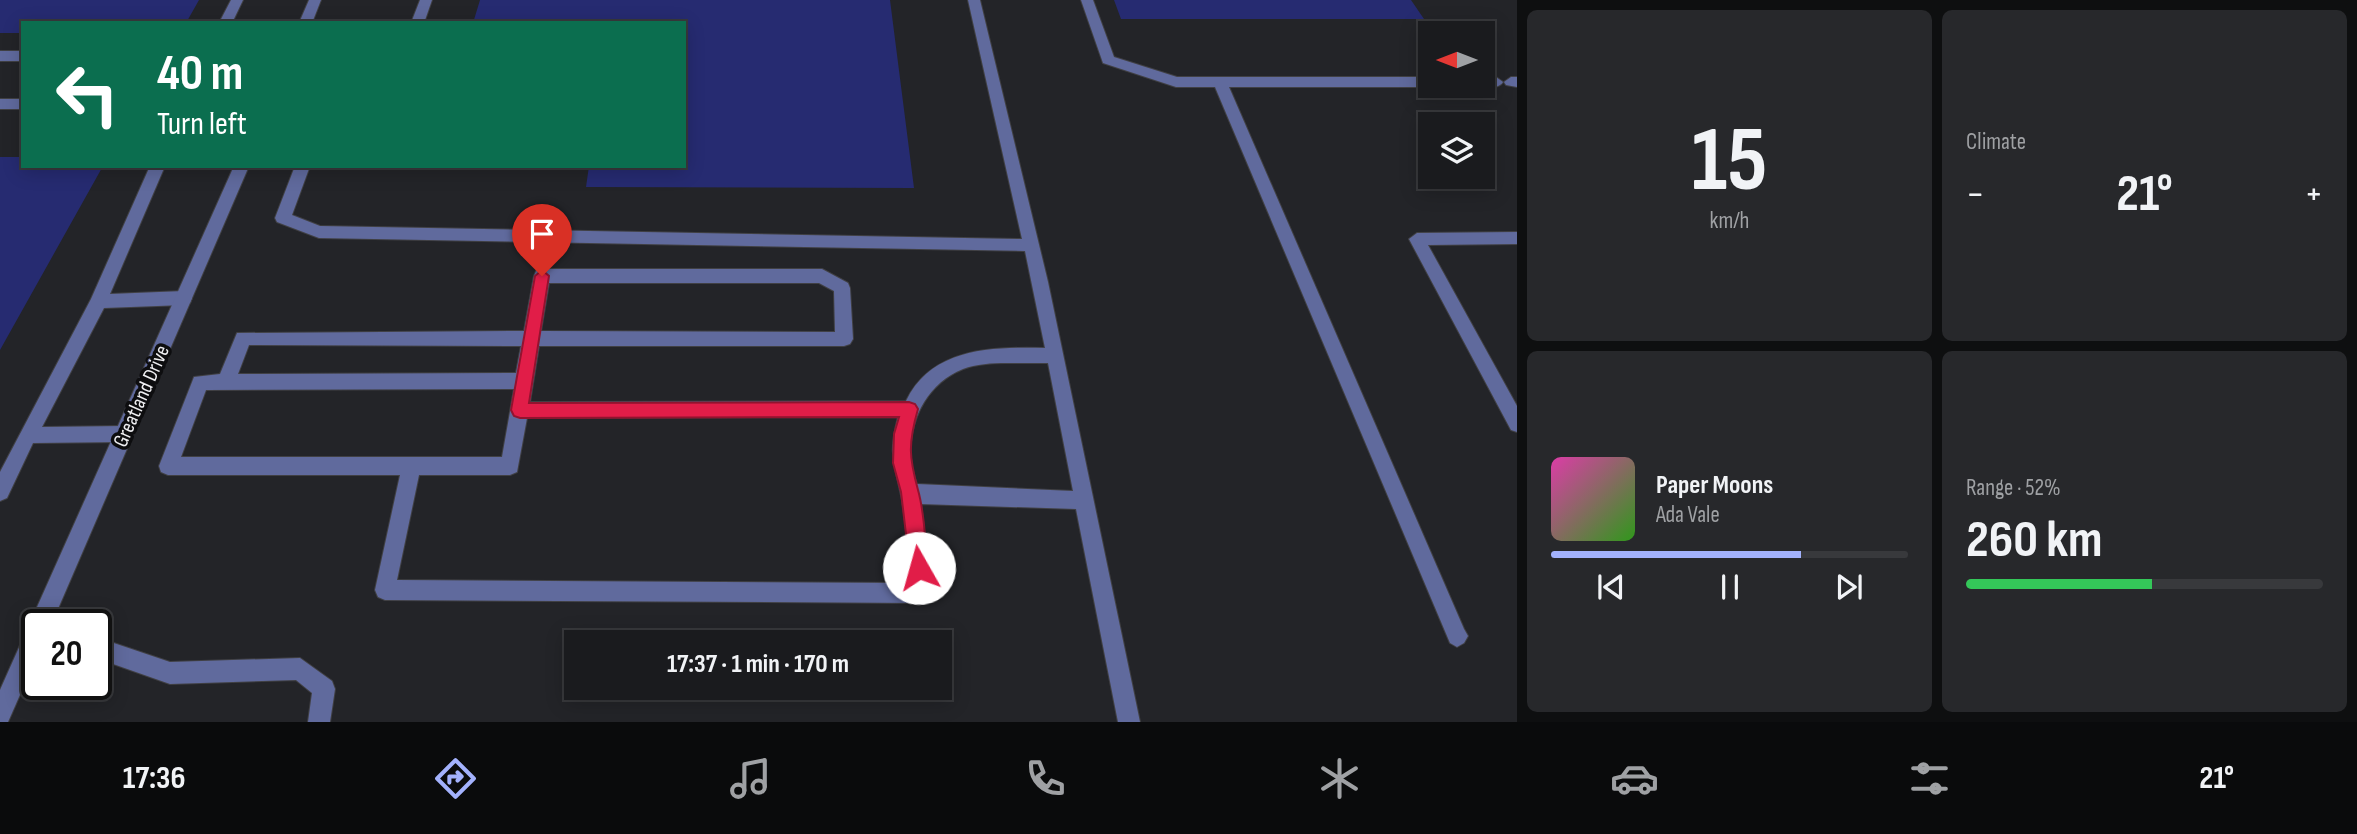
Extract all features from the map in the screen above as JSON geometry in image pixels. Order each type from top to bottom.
[{"type":"street","points":[[226,21],[237,0]]},
{"type":"street","points":[[306,21],[315,0]]},
{"type":"street","points":[[418,21],[426,0]]},
{"type":"street","points":[[974,0],[1055,356],[1129,722]]},
{"type":"street","points":[[1087,0],[1108,60],[1176,82],[1418,82]]},
{"type":"street","points":[[0,56],[21,56]]},
{"type":"street","points":[[1220,82],[1457,636]]},
{"type":"street","points":[[0,104],[21,104]]},
{"type":"street","points":[[0,492],[99,301],[157,168]]},
{"type":"street","name":"Greatland Drive","points":[[47,609],[241,168]]},
{"type":"street","points":[[302,168],[284,218],[319,232],[1031,245]]},
{"type":"street","points":[[1517,238],[1417,239],[1517,424]]},
{"type":"street","points":[[226,382],[243,338],[532,336],[844,339],[842,288],[822,276],[542,276],[532,336],[524,381],[520,410],[510,466],[168,466],[200,382],[226,382],[524,381]]},
{"type":"street","points":[[99,301],[184,298]]},
{"type":"street","points":[[411,466],[385,590],[922,593],[910,491],[905,482],[902,463],[902,434],[909,409],[925,386],[955,363],[979,357],[1055,356]]},
{"type":"street","points":[[520,410],[909,409]]},
{"type":"street","points":[[28,435],[124,434]]},
{"type":"street","points":[[910,491],[922,495],[1084,500]]},
{"type":"street","points":[[112,653],[170,673],[300,669],[324,689],[319,722]]},
{"type":"street","name":"Greatland Drive","points":[[0,715],[21,668]]},
{"type":"building","points":[[0,0],[199,0],[187,21],[21,21],[21,33],[0,33]]},
{"type":"building","points":[[480,0],[890,0],[914,188],[586,187],[589,168],[686,168],[686,21],[474,21]]},
{"type":"building","points":[[1114,0],[1411,0],[1424,19],[1121,19]]},
{"type":"building","points":[[0,157],[21,157],[21,168],[102,168],[0,350]]},
{"type":"route","points":[[542,276],[520,410],[909,409],[902,434],[902,463],[905,482],[910,491],[919,568]]}]
